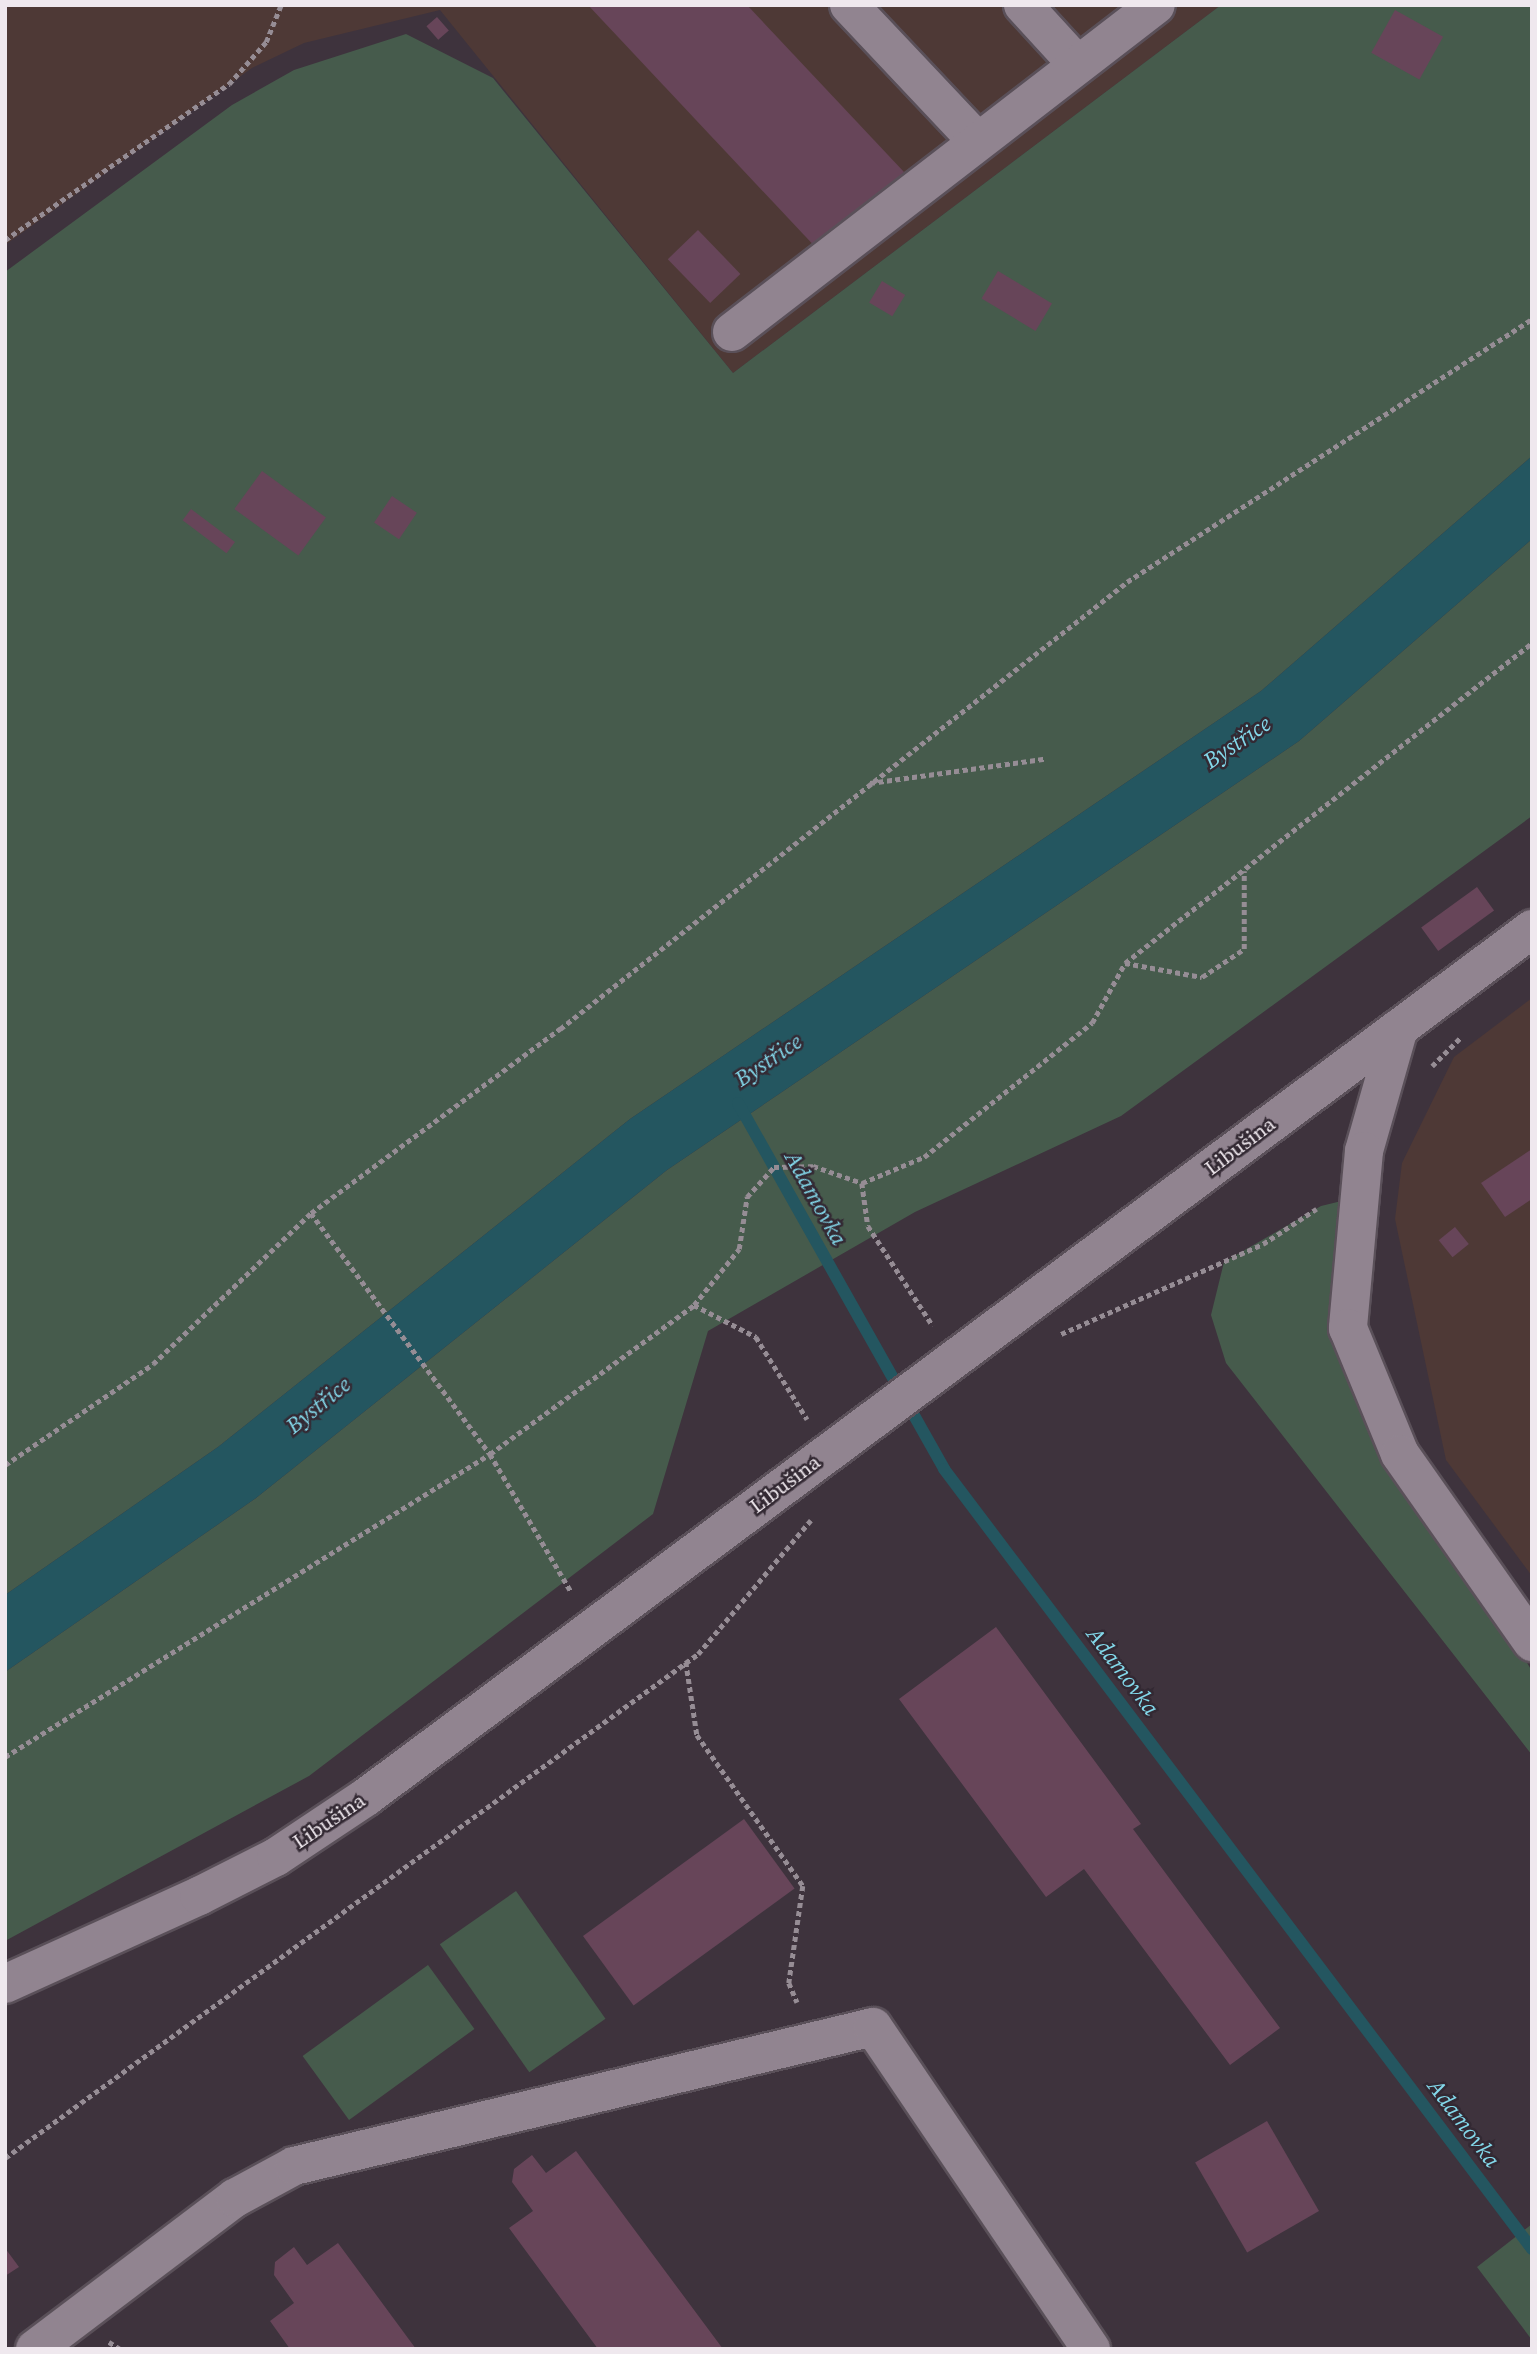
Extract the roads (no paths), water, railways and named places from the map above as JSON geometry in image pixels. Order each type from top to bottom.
[{"type":"street","points":[[849,5],[976,140]]},
{"type":"street","points":[[1023,5],[1078,65]]},
{"type":"street","points":[[732,332],[976,140],[1156,5]]},
{"type":"street","name":"Libušina","points":[[5,1984],[276,1857],[366,1797],[1532,929]]},
{"type":"street","points":[[1398,1028],[1364,1151],[1348,1328],[1400,1454],[1532,1642]]},
{"type":"street","points":[[35,2349],[235,2198],[294,2166],[873,2027],[1091,2349]]},
{"type":"water","name":"Bystřice","points":[[1532,456],[1532,539],[1299,741],[667,1170],[256,1498],[5,1672],[5,1595],[218,1447],[630,1119],[1261,691]]},
{"type":"waterway","name":"Adamovka","points":[[738,1103],[944,1469],[1532,2249]]}]
